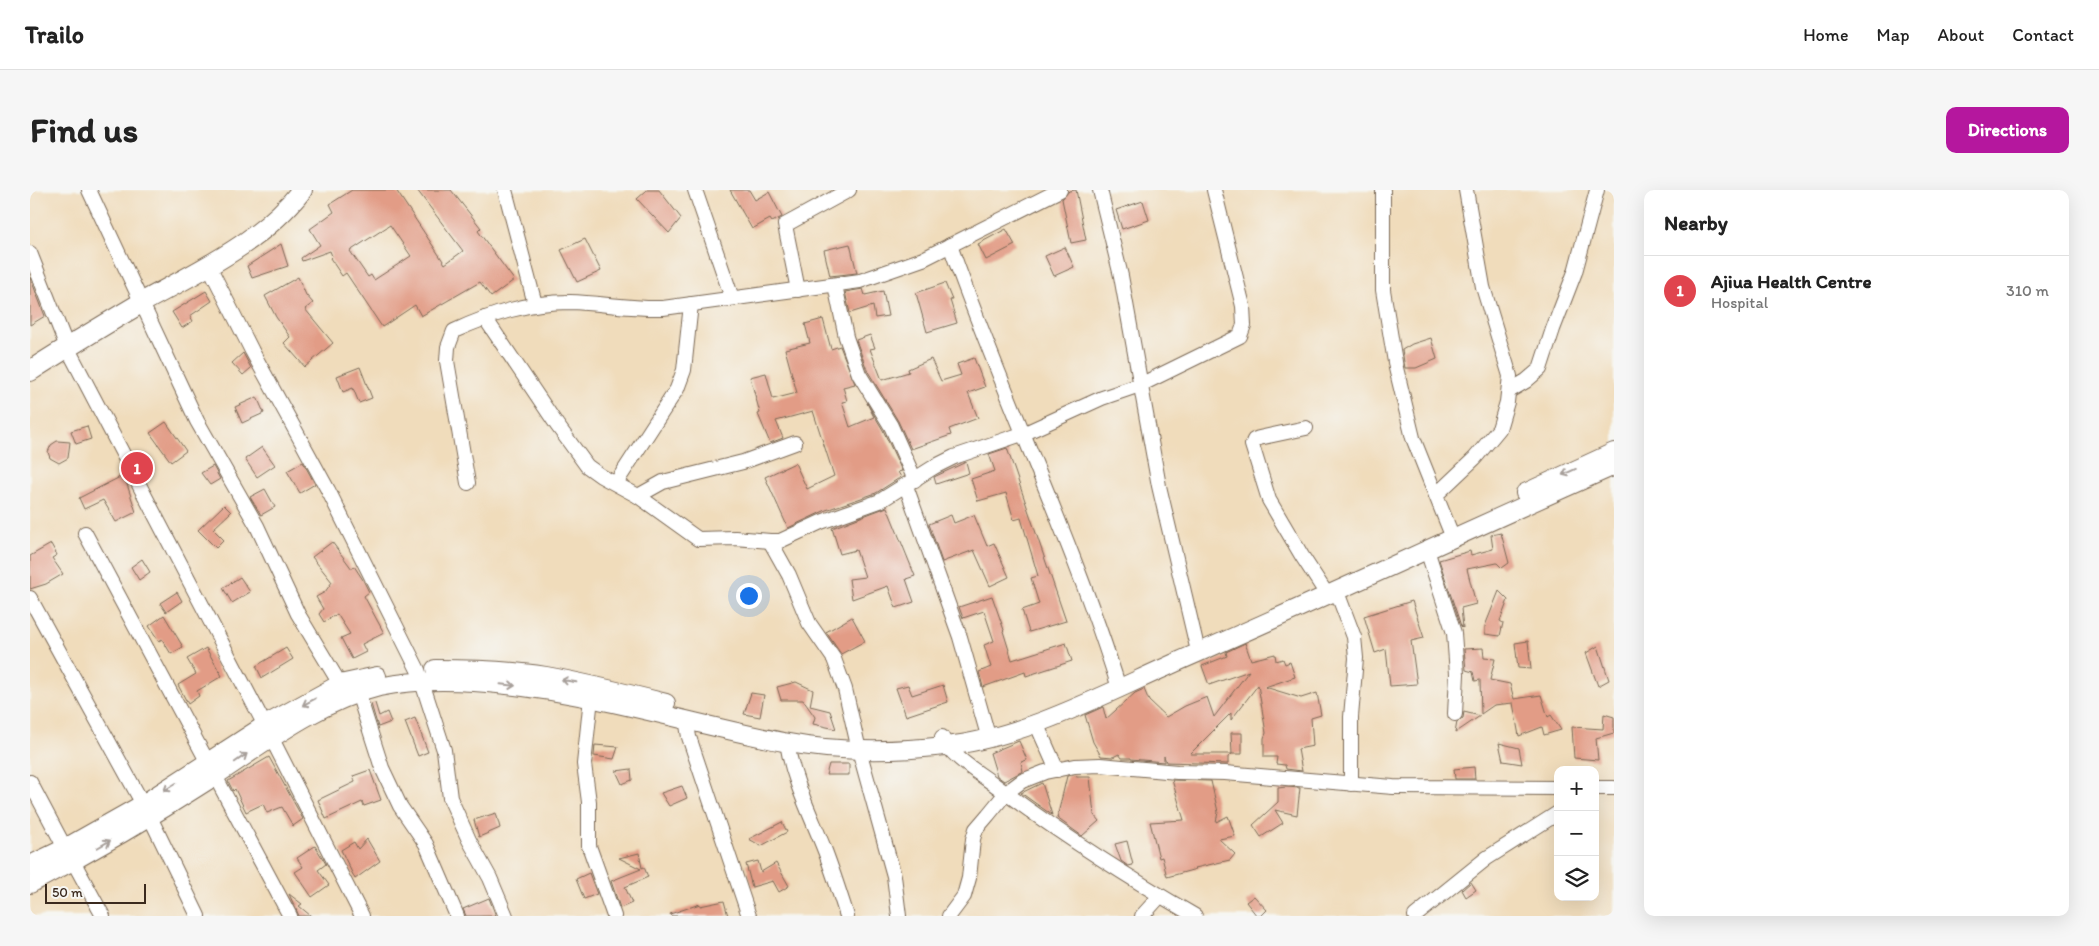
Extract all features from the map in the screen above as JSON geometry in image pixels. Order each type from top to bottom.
[{"type":"main road","points":[[30,370],[209,266],[264,230],[302,190]]},
{"type":"street","points":[[89,190],[197,421],[257,526],[298,614],[340,684]]},
{"type":"street","points":[[505,190],[535,304]]},
{"type":"street","points":[[695,190],[732,298]]},
{"type":"street","points":[[798,290],[785,225],[849,190]]},
{"type":"street","points":[[468,482],[447,361],[448,347],[454,331],[500,312],[535,304],[570,302],[641,309],[860,281],[923,259],[1060,190]]},
{"type":"street","points":[[1100,190],[1122,276],[1161,496],[1198,648]]},
{"type":"street","points":[[485,318],[556,425],[587,466],[638,496],[698,539],[735,538],[780,541],[821,522],[880,501],[934,467],[954,457],[1025,433],[1102,398],[1140,385],[1240,336],[1243,331],[1243,306],[1214,190]]},
{"type":"street","points":[[1383,190],[1383,290],[1393,355],[1403,404],[1413,438],[1452,533]]},
{"type":"street","points":[[1436,495],[1475,458],[1499,429],[1508,402],[1510,376],[1483,287],[1466,190]]},
{"type":"street","points":[[1509,391],[1526,381],[1540,369],[1575,272],[1597,190]]},
{"type":"street","points":[[950,245],[975,313],[1076,563],[1117,684]]},
{"type":"street","points":[[30,253],[68,347],[362,916]]},
{"type":"street","points":[[209,266],[252,351],[328,490],[419,676],[444,750],[450,798],[469,840],[490,878],[506,916]]},
{"type":"street","points":[[835,285],[846,337],[859,374],[891,426],[960,637],[988,734]]},
{"type":"street","points":[[616,483],[677,389],[684,370],[691,304]]},
{"type":"street","points":[[1306,428],[1259,438],[1254,440],[1252,445],[1270,500],[1302,556],[1329,591],[1354,637],[1356,658],[1351,717],[1351,784]]},
{"type":"street","points":[[638,496],[663,482],[743,462],[795,443]]},
{"type":"street","points":[[1329,591],[1452,533],[1614,452]]},
{"type":"street","points":[[591,691],[686,720],[787,743],[858,745],[944,742],[988,734],[1036,723],[1198,648],[1427,550],[1452,533],[1614,466]]},
{"type":"street","points":[[85,533],[290,916]]},
{"type":"street","points":[[770,541],[789,575],[809,624],[834,659],[851,710],[858,745],[886,844],[894,876],[899,916]]},
{"type":"street","points":[[1427,550],[1454,633],[1457,674],[1455,714]]},
{"type":"street","points":[[30,598],[146,810],[198,916]]},
{"type":"street","points":[[30,884],[69,854],[211,770],[340,684],[380,675],[419,676],[544,689],[591,691],[858,745]]},
{"type":"street","points":[[268,731],[358,693],[419,676]]},
{"type":"street","points":[[988,734],[1032,715],[1117,684]]},
{"type":"street","points":[[591,691],[584,764],[589,802],[589,846],[614,916]]},
{"type":"street","points":[[358,693],[382,768],[400,806],[426,844],[457,916]]},
{"type":"street","points":[[686,720],[689,737],[749,916]]},
{"type":"street","points":[[1036,723],[1057,770]]},
{"type":"street","points":[[944,742],[1006,793],[1079,846],[1195,916]]},
{"type":"street","points":[[787,743],[790,761],[847,916]]},
{"type":"street","points":[[950,916],[964,896],[969,878],[970,854],[976,829],[1006,793],[1022,781],[1075,766],[1100,765],[1177,772],[1268,776],[1351,784],[1419,787],[1554,788]]},
{"type":"street","points":[[30,782],[103,916]]},
{"type":"street","points":[[1415,916],[1487,858],[1554,816]]},
{"type":"street","points":[[30,865],[69,854]]},
{"type":"street","points":[[1142,916],[1160,896]]},
{"type":"building","points":[[352,190],[396,190],[445,264],[463,251],[417,190],[451,190],[481,228],[478,231],[514,280],[491,297],[480,282],[421,316],[415,305],[382,327],[346,273],[342,276],[330,258],[332,256],[330,251],[302,261],[301,258],[320,245],[310,229],[334,212],[330,204]],"holes":[[[390,225],[411,256],[374,280],[371,275],[368,277],[350,251]]]},
{"type":"building","points":[[647,190],[659,190],[681,218],[669,233],[637,199]]},
{"type":"building","points":[[730,190],[749,190],[755,200],[769,192],[782,217],[772,222],[770,219],[752,229]]},
{"type":"building","points":[[1076,190],[1086,240],[1071,243],[1062,199],[1069,191]]},
{"type":"building","points":[[1143,201],[1149,220],[1122,229],[1116,210]]},
{"type":"building","points":[[1006,229],[1015,245],[986,260],[978,244]]},
{"type":"building","points":[[585,239],[601,271],[577,282],[561,250]]},
{"type":"building","points":[[281,244],[288,266],[252,278],[247,266]]},
{"type":"building","points":[[850,244],[857,273],[830,276],[824,250]]},
{"type":"building","points":[[1065,247],[1074,267],[1054,276],[1045,256]]},
{"type":"building","points":[[30,277],[45,316],[30,325]]},
{"type":"building","points":[[298,277],[306,295],[313,303],[305,309],[333,343],[305,367],[284,343],[290,337],[276,317],[265,296]]},
{"type":"building","points":[[945,283],[952,300],[950,300],[957,323],[927,332],[916,293]]},
{"type":"building","points":[[863,289],[865,295],[883,291],[888,316],[875,318],[873,306],[850,313],[845,292]]},
{"type":"building","points":[[206,291],[212,301],[190,316],[193,321],[182,328],[172,312]]},
{"type":"building","points":[[823,319],[831,349],[840,346],[855,384],[843,387],[847,401],[842,402],[850,427],[874,417],[867,403],[883,430],[902,471],[898,472],[901,477],[876,493],[826,510],[788,528],[765,477],[795,463],[807,489],[834,476],[813,411],[776,421],[783,438],[770,443],[758,414],[760,413],[750,377],[766,373],[773,399],[797,393],[785,349],[810,343],[805,324]]},
{"type":"building","points":[[870,335],[875,348],[870,349],[882,380],[909,372],[908,369],[931,359],[941,381],[961,375],[957,364],[974,358],[985,387],[968,393],[978,418],[949,429],[951,435],[911,449],[898,421],[867,370],[856,340]]},
{"type":"building","points":[[1431,338],[1437,359],[1416,368],[1405,368],[1402,350],[1412,344]]},
{"type":"building","points":[[243,353],[251,368],[243,375],[232,363]]},
{"type":"building","points":[[360,367],[372,398],[359,403],[353,388],[343,392],[337,376]]},
{"type":"building","points":[[257,397],[264,413],[242,423],[235,407]]},
{"type":"building","points":[[166,422],[186,451],[171,462],[150,433]]},
{"type":"building","points":[[87,426],[91,439],[76,444],[71,431]]},
{"type":"building","points":[[57,441],[70,442],[68,458],[59,463],[50,458],[48,452],[51,445]]},
{"type":"building","points":[[262,447],[275,465],[257,477],[245,459]]},
{"type":"building","points":[[1007,448],[1066,621],[1029,632],[1022,610],[1039,604],[1031,578],[1038,576],[1021,518],[1014,520],[1006,493],[978,501],[971,479],[995,471],[989,454]]},
{"type":"building","points":[[303,462],[315,484],[300,493],[287,471]]},
{"type":"building","points":[[966,462],[969,473],[936,484],[934,477]]},
{"type":"building","points":[[213,466],[220,479],[210,485],[201,473]]},
{"type":"building","points":[[124,475],[136,512],[116,522],[103,500],[84,509],[79,498]]},
{"type":"building","points":[[265,489],[275,507],[261,515],[250,497]]},
{"type":"building","points":[[224,505],[231,512],[213,529],[224,540],[216,548],[198,530]]},
{"type":"building","points":[[887,507],[915,576],[906,579],[914,602],[896,608],[888,586],[852,599],[849,579],[865,577],[856,550],[840,554],[832,528]]},
{"type":"building","points":[[951,515],[954,523],[974,515],[987,546],[994,543],[1009,577],[990,586],[974,550],[942,562],[929,524]]},
{"type":"building","points":[[1501,533],[1509,563],[1502,568],[1497,563],[1467,569],[1476,604],[1461,608],[1463,628],[1439,560],[1470,551],[1471,555],[1493,549],[1491,535]]},
{"type":"building","points":[[332,542],[352,569],[354,566],[363,580],[369,592],[364,596],[384,633],[362,644],[366,652],[352,659],[341,638],[350,634],[337,614],[324,622],[319,614],[323,609],[316,597],[325,592],[332,582],[312,557]]},
{"type":"building","points":[[51,544],[57,555],[52,558],[63,574],[46,584],[30,589],[30,556]]},
{"type":"building","points":[[142,559],[150,572],[139,580],[131,567]]},
{"type":"building","points":[[240,577],[250,592],[232,603],[223,588]]},
{"type":"building","points":[[1499,591],[1508,600],[1500,621],[1503,623],[1500,636],[1485,634],[1485,626]]},
{"type":"building","points":[[177,592],[182,601],[166,612],[160,603]]},
{"type":"building","points":[[992,596],[1012,660],[1066,643],[1072,661],[1026,676],[1025,672],[983,687],[979,672],[991,667],[984,645],[994,641],[984,611],[963,618],[959,607]]},
{"type":"building","points":[[1412,601],[1424,638],[1411,641],[1417,684],[1390,686],[1386,649],[1375,653],[1364,616]]},
{"type":"building","points":[[164,615],[183,647],[171,654],[162,639],[159,641],[149,626]]},
{"type":"building","points":[[852,617],[865,641],[841,654],[826,632]]},
{"type":"building","points":[[1528,641],[1531,669],[1518,668],[1515,643]]},
{"type":"building","points":[[1245,643],[1251,660],[1275,654],[1276,661],[1283,659],[1285,664],[1290,662],[1295,677],[1265,687],[1301,698],[1317,693],[1321,715],[1311,718],[1313,746],[1298,749],[1302,771],[1286,769],[1285,765],[1276,764],[1277,757],[1264,757],[1264,738],[1266,733],[1258,685],[1231,720],[1231,713],[1190,754],[1232,754],[1228,757],[1228,764],[1166,762],[1164,756],[1164,762],[1122,758],[1119,754],[1113,757],[1101,756],[1093,742],[1085,715],[1103,707],[1106,719],[1135,693],[1144,689],[1149,701],[1166,717],[1185,706],[1207,697],[1214,717],[1249,671],[1209,685],[1202,666],[1227,656],[1226,652]]},
{"type":"building","points":[[1598,646],[1609,680],[1598,686],[1586,653]]},
{"type":"building","points":[[206,648],[222,676],[197,691],[199,696],[188,704],[178,685],[196,674],[187,659]]},
{"type":"building","points":[[286,648],[293,659],[262,678],[256,666]]},
{"type":"building","points":[[1483,648],[1484,658],[1495,659],[1490,680],[1510,684],[1514,699],[1541,695],[1548,717],[1551,715],[1561,730],[1544,735],[1542,727],[1519,736],[1513,703],[1494,705],[1481,714],[1480,680],[1475,681],[1473,672],[1466,670],[1464,649]]},
{"type":"building","points":[[796,682],[813,690],[810,706],[830,711],[836,729],[813,724],[815,717],[803,700],[781,700],[777,687]]},
{"type":"building","points":[[908,685],[912,695],[943,685],[948,702],[906,716],[896,688]]},
{"type":"building","points":[[751,693],[764,695],[760,717],[744,714]]},
{"type":"building","points":[[375,703],[379,716],[387,712],[391,722],[378,727],[371,704]]},
{"type":"building","points":[[1464,712],[1480,716],[1455,733],[1457,722],[1463,718]]},
{"type":"building","points":[[1604,714],[1614,717],[1614,733],[1596,738],[1598,760],[1574,758],[1572,727],[1603,729]]},
{"type":"building","points":[[415,718],[428,752],[418,756],[405,722]]},
{"type":"building","points":[[1231,733],[1242,733],[1242,754],[1232,754]]},
{"type":"building","points":[[1019,741],[1027,760],[1021,762],[1023,771],[1004,781],[997,776],[990,753]]},
{"type":"building","points":[[1499,743],[1519,748],[1522,764],[1503,761]]},
{"type":"building","points":[[595,745],[618,747],[614,759],[594,756]]},
{"type":"building","points":[[269,757],[303,819],[293,826],[282,807],[267,813],[263,804],[246,812],[235,789],[233,791],[228,781]]},
{"type":"building","points":[[829,764],[849,764],[849,775],[826,775]]},
{"type":"building","points":[[1474,767],[1475,779],[1455,779],[1454,769]]},
{"type":"building","points":[[631,769],[632,780],[622,784],[616,771]]},
{"type":"building","points":[[370,770],[381,800],[364,806],[362,802],[326,819],[318,800],[355,782],[353,776]]},
{"type":"building","points":[[1073,775],[1077,777],[1090,777],[1094,815],[1099,821],[1082,836],[1057,818],[1067,776]]},
{"type":"building","points":[[1172,780],[1211,781],[1218,812],[1216,822],[1228,816],[1235,836],[1219,839],[1235,854],[1230,860],[1167,877],[1162,857],[1159,858],[1150,822],[1184,820]]},
{"type":"building","points":[[1042,783],[1052,815],[1021,793]]},
{"type":"building","points":[[682,786],[687,798],[669,806],[661,793]]},
{"type":"building","points":[[1278,788],[1300,788],[1297,815],[1275,810],[1283,823],[1261,837],[1253,825],[1278,802]]},
{"type":"building","points":[[496,813],[500,828],[479,837],[474,820]]},
{"type":"building","points":[[782,822],[787,832],[761,846],[749,839]]},
{"type":"building","points":[[367,839],[380,861],[355,879],[341,850],[354,842],[358,849]]},
{"type":"building","points":[[1127,841],[1133,865],[1128,866],[1121,861],[1115,844]]},
{"type":"building","points":[[315,846],[326,864],[318,870],[329,885],[312,897],[295,872],[303,867],[297,858]]},
{"type":"building","points":[[639,853],[642,868],[644,867],[648,877],[625,887],[632,903],[620,908],[611,881],[641,869],[619,858]]},
{"type":"building","points":[[758,861],[761,872],[776,863],[789,886],[779,892],[773,881],[752,887],[746,864]]},
{"type":"building","points":[[589,873],[597,894],[584,899],[576,879]]},
{"type":"building","points":[[1471,882],[1476,890],[1466,897],[1462,890]]},
{"type":"building","points":[[289,894],[302,904],[299,906],[311,916],[299,916]]},
{"type":"building","points":[[1254,896],[1267,910],[1261,916],[1257,916],[1246,902]]},
{"type":"building","points":[[489,898],[496,916],[466,916],[463,909]]},
{"type":"building","points":[[724,901],[728,916],[671,916],[670,914],[700,904],[700,906]]},
{"type":"place","name":"Ajiua Health Centre","points":[[137,468]]}]
